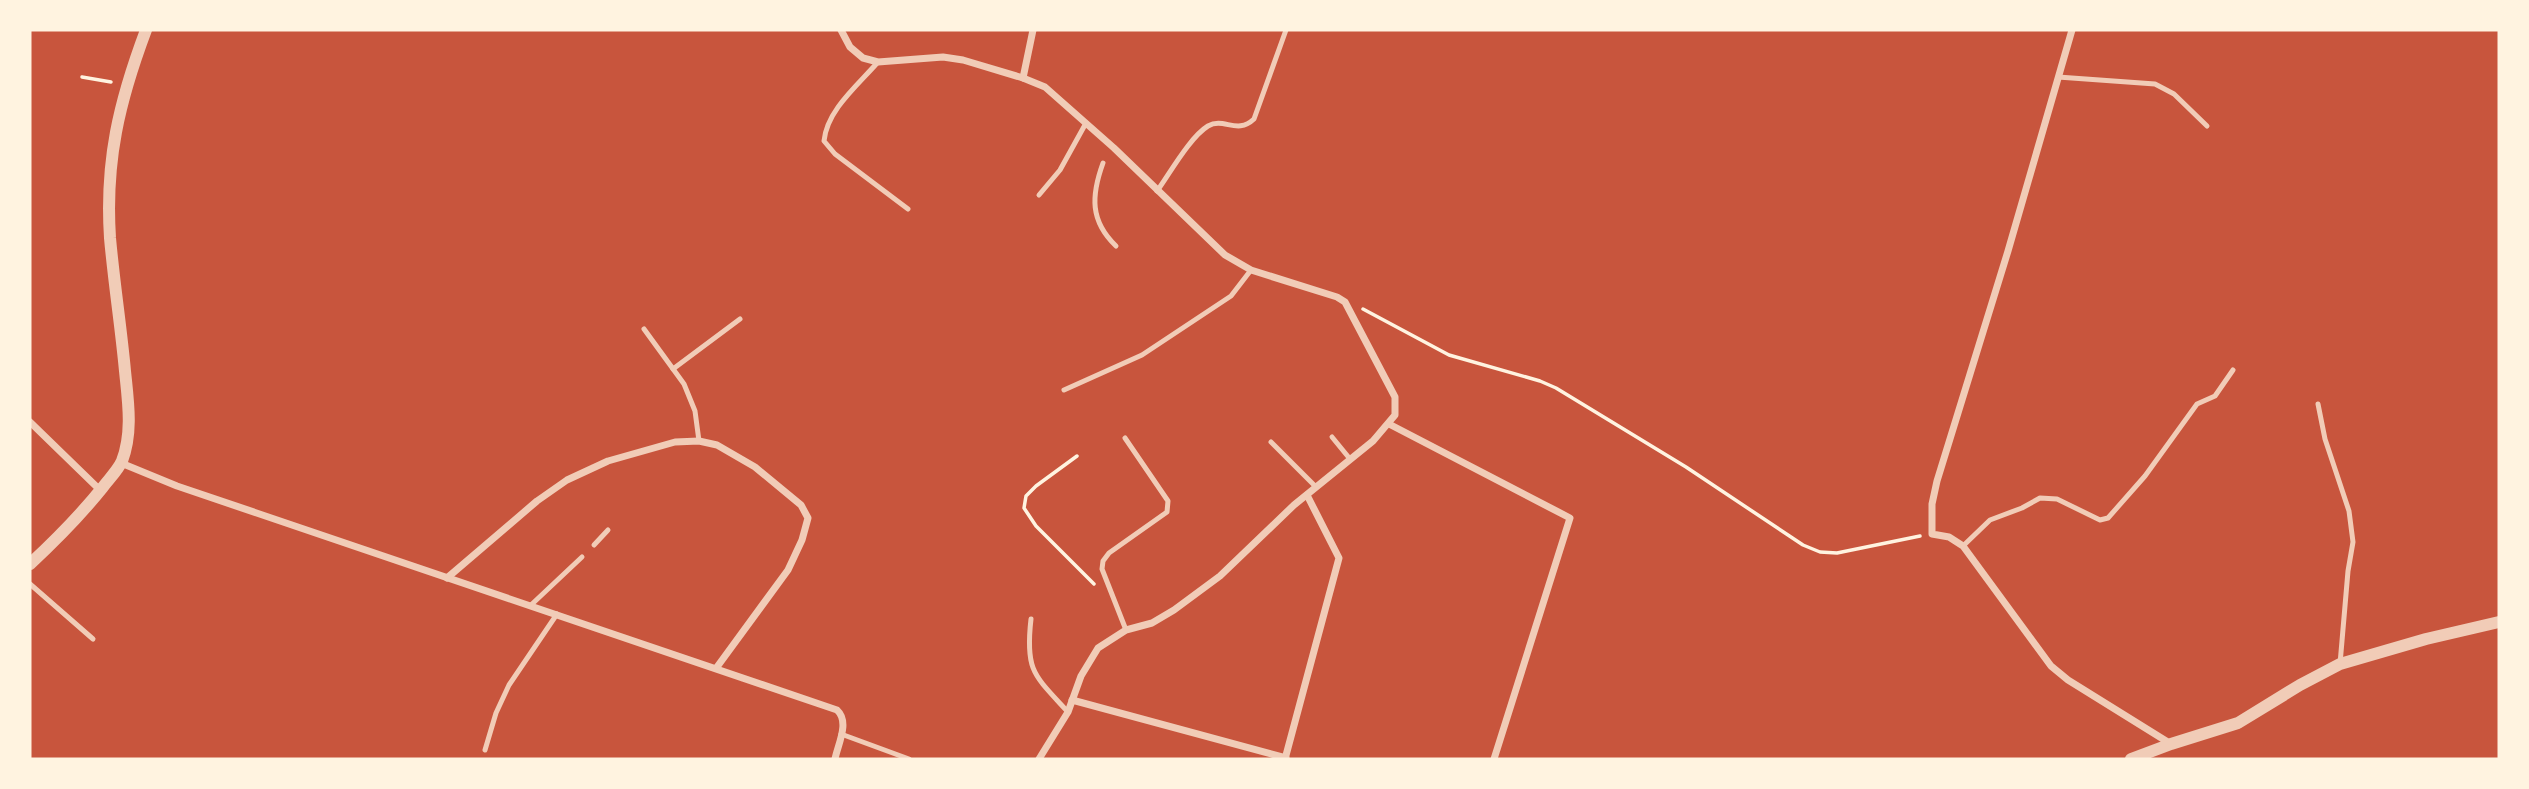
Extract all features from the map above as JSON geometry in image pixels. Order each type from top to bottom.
[{"type":"street","points":[[30,564],[70,528],[121,463],[129,431],[110,239],[108,181],[113,138],[127,84],[146,30]]},
{"type":"street","points":[[841,30],[850,47],[863,58],[878,61],[943,57],[963,60],[1023,78],[1045,88],[1086,123],[1225,255],[1251,270],[1345,302],[1395,397],[1395,415],[1390,424],[1307,495],[1220,576],[1152,622],[1126,630],[1098,648],[1081,676],[1068,712],[1039,759]]},
{"type":"street","points":[[1023,78],[1033,30]]},
{"type":"street","points":[[2072,30],[1937,481],[1932,534],[1950,537],[1963,546],[2051,666],[2068,680],[2171,744]]},
{"type":"street","points":[[30,422],[100,490]]},
{"type":"street","points":[[1390,424],[1570,518],[1494,759]]},
{"type":"street","points":[[447,578],[537,501],[567,480],[608,461],[674,442],[699,441],[717,445],[755,467],[801,505],[808,517],[802,540],[788,570],[717,667]]},
{"type":"street","points":[[121,463],[177,486],[717,667],[837,710],[843,715],[844,724],[835,759]]},
{"type":"street","points":[[1072,701],[1286,759],[1339,558],[1307,495]]},
{"type":"street","points":[[2131,759],[2238,723],[2340,664],[2426,639],[2499,622]]},
{"type":"lane","points":[[1157,191],[1195,138],[1209,125],[1217,123],[1239,128],[1254,119],[1286,30]]},
{"type":"lane","points":[[878,61],[831,118],[825,129],[824,141],[835,154],[908,209]]},
{"type":"lane","points":[[2058,77],[2155,84],[2174,94],[2207,126]]},
{"type":"lane","points":[[1039,195],[1060,170],[1086,123]]},
{"type":"lane","points":[[1103,163],[1097,185],[1097,223],[1116,246]]},
{"type":"lane","points":[[1064,390],[1099,376],[1153,347],[1231,296],[1251,270]]},
{"type":"lane","points":[[673,369],[740,319]]},
{"type":"lane","points":[[645,329],[684,384],[695,411],[699,441]]},
{"type":"lane","points":[[1963,546],[1990,520],[2040,498],[2057,499],[2100,520],[2108,518],[2145,476],[2197,404],[2215,396],[2233,370]]},
{"type":"lane","points":[[2318,404],[2325,439],[2349,511],[2353,541],[2340,664]]},
{"type":"lane","points":[[1332,437],[1350,459]]},
{"type":"lane","points":[[1125,438],[1168,501],[1167,512],[1109,553],[1103,561],[1102,569],[1126,630]]},
{"type":"lane","points":[[1270,442],[1316,487]]},
{"type":"lane","points":[[594,545],[608,530]]},
{"type":"lane","points":[[531,605],[582,557]]},
{"type":"lane","points":[[30,584],[93,639]]},
{"type":"lane","points":[[485,750],[496,713],[509,685],[557,614]]},
{"type":"lane","points":[[1031,619],[1028,649],[1032,668],[1044,686],[1068,712]]},
{"type":"lane","points":[[841,734],[909,759]]},
{"type":"path","points":[[82,77],[127,84]]},
{"type":"path","points":[[1345,302],[1383,318],[1449,355],[1556,388],[1686,467],[1803,545],[1820,552],[1837,553],[1932,534]]},
{"type":"path","points":[[1077,456],[1036,486],[1026,496],[1024,508],[1036,526],[1117,606]]}]
